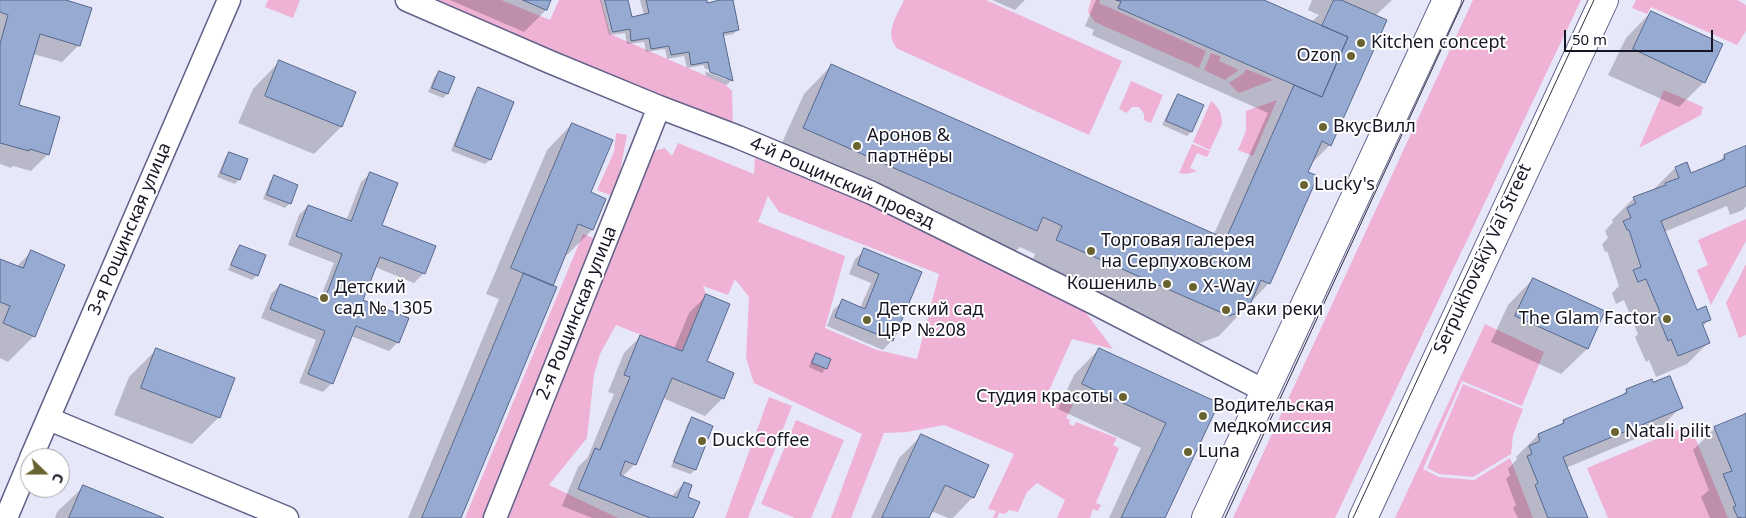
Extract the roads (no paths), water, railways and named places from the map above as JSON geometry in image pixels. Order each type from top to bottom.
[{"type":"main road","points":[[1206,518],[1447,0]]},
{"type":"main road","name":"Serpukhovskiy Val Street","points":[[1363,518],[1604,0]]},
{"type":"street","name":"3-я Рощинская улица","points":[[36,448],[229,0]]},
{"type":"street","name":"4-й Рощинский проезд","points":[[408,0],[490,37],[872,193],[1094,302],[1265,391]]},
{"type":"street","name":"2-я Рощинская улица","points":[[495,518],[659,107]]},
{"type":"street","points":[[49,418],[287,518]]},
{"type":"street","name":"3-я Рощинская улица","points":[[6,518],[20,486]]},
{"type":"tram line","points":[[1225,518],[1464,0]]},
{"type":"tram line","points":[[1353,518],[1594,0]]},
{"type":"place","name":"Kitchen concept","points":[[1361,43]]},
{"type":"place","name":"Ozon","points":[[1351,56]]},
{"type":"place","name":"ВкусВилл","points":[[1323,127]]},
{"type":"place","name":"Аронов & партнёры","points":[[857,146]]},
{"type":"place","name":"Lucky's","points":[[1304,185]]},
{"type":"place","name":"Торговая галерея на Серпуховском","points":[[1091,251]]},
{"type":"place","name":"Кошениль","points":[[1167,284]]},
{"type":"place","name":"X-Way","points":[[1193,287]]},
{"type":"place","name":"Детский сад № 1305","points":[[324,298]]},
{"type":"place","name":"Раки реки","points":[[1226,310]]},
{"type":"place","name":"The Glam Factor","points":[[1667,319]]},
{"type":"place","name":"Детский сад ЦРР №208","points":[[867,320]]},
{"type":"place","name":"Студия красоты","points":[[1123,397]]},
{"type":"place","name":"Водительская медкомиссия","points":[[1203,416]]},
{"type":"place","name":"Natali pilit","points":[[1615,432]]},
{"type":"place","name":"DuckCoffee","points":[[702,441]]},
{"type":"place","name":"Luna","points":[[1188,452]]}]
